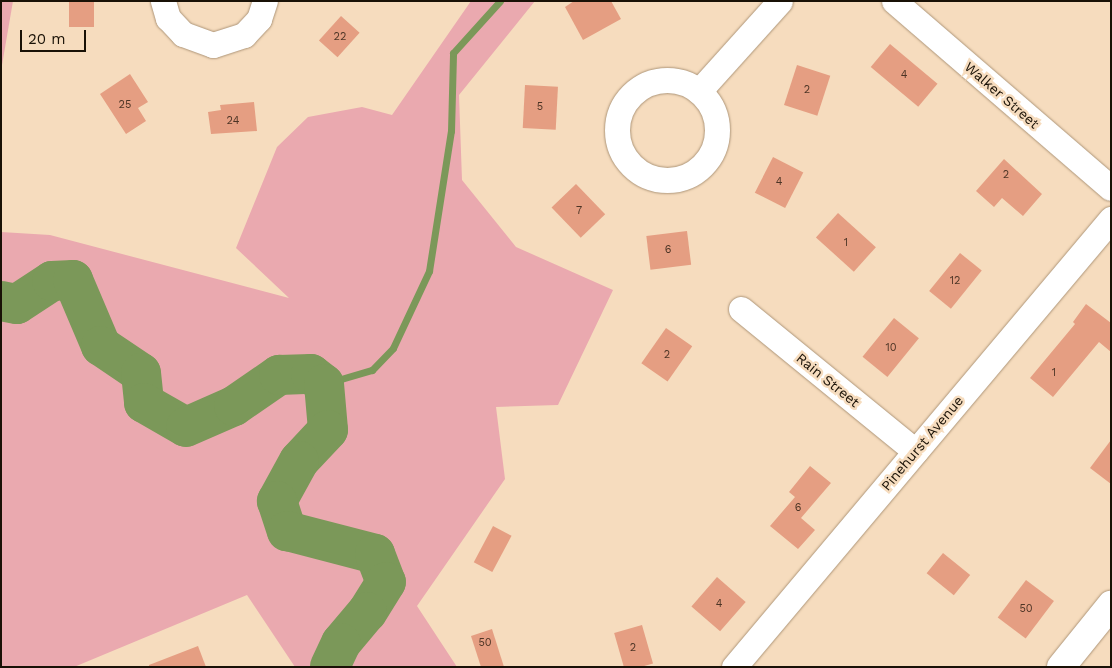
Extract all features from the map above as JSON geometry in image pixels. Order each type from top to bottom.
[{"type":"street","points":[[163,1],[168,18],[183,34],[213,44],[244,35],[259,19],[265,1]]},
{"type":"street","points":[[699,91],[780,1]]},
{"type":"street","name":"Walker Street","points":[[894,1],[1111,188]]},
{"type":"street","points":[[665,80],[683,82],[699,91],[714,113],[717,131],[714,148],[705,163],[683,178],[665,181],[648,177],[632,167],[622,153],[616,135],[618,117],[632,94],[647,84],[665,80]]},
{"type":"street","name":"Pinehurst Avenue","points":[[734,667],[1111,219]]},
{"type":"street","name":"Rain Street","points":[[741,309],[915,452]]},
{"type":"street","points":[[1061,667],[1111,605]]},
{"type":"shaded area","points":[[1,1],[13,1],[1,71]]},
{"type":"shaded area","points":[[471,1],[535,1],[459,95],[462,180],[516,247],[613,290],[558,405],[496,407],[505,479],[417,606],[457,667],[295,667],[247,595],[74,667],[1,667],[1,232],[50,235],[289,298],[236,248],[277,147],[308,117],[362,107],[392,115]]},
{"type":"building","points":[[69,1],[94,1],[94,27],[69,27]]},
{"type":"building","points":[[574,1],[611,1],[621,19],[583,40],[565,7]]},
{"type":"building","points":[[341,16],[360,33],[337,57],[319,41]]},
{"type":"building","points":[[890,44],[937,84],[918,107],[871,67]]},
{"type":"building","points":[[797,65],[830,76],[817,116],[784,105]]},
{"type":"building","points":[[130,74],[148,102],[138,108],[146,121],[126,134],[100,94]]},
{"type":"building","points":[[525,85],[558,87],[556,130],[523,128]]},
{"type":"building","points":[[254,102],[257,131],[211,134],[208,112],[221,110],[220,105]]},
{"type":"building","points":[[773,157],[803,172],[785,208],[755,193]]},
{"type":"building","points":[[1004,159],[1042,194],[1023,216],[1002,198],[994,207],[976,191]]},
{"type":"building","points":[[576,184],[605,214],[581,238],[552,208]]},
{"type":"building","points":[[838,213],[876,247],[854,272],[816,238]]},
{"type":"building","points":[[687,231],[691,265],[650,270],[646,236]]},
{"type":"building","points":[[960,253],[982,271],[951,309],[929,291]]},
{"type":"building","points":[[1086,304],[1111,323],[1111,352],[1099,342],[1053,397],[1030,378],[1075,324],[1073,322]]},
{"type":"building","points":[[894,318],[919,338],[887,377],[863,357]]},
{"type":"building","points":[[666,328],[692,346],[668,382],[641,363]]},
{"type":"building","points":[[1111,440],[1111,484],[1090,468]]},
{"type":"building","points":[[810,466],[831,483],[801,518],[815,530],[798,549],[770,526],[795,497],[789,492]]},
{"type":"building","points":[[493,526],[512,536],[492,572],[474,562]]},
{"type":"building","points":[[943,553],[970,575],[954,595],[927,573]]},
{"type":"building","points":[[717,577],[746,602],[720,631],[691,606]]},
{"type":"building","points":[[1026,580],[1054,601],[1026,639],[998,618]]},
{"type":"building","points":[[642,625],[653,663],[641,667],[624,667],[614,633]]},
{"type":"building","points":[[492,629],[504,667],[481,667],[471,636]]},
{"type":"building","points":[[198,646],[206,667],[149,667],[149,665]]},
{"type":"waterway","points":[[324,384],[372,370],[393,348],[429,271],[451,131],[453,53],[500,1]]},
{"type":"waterway","points":[[1,301],[17,304],[52,281],[73,280],[101,346],[141,373],[144,403],[186,427],[234,406],[279,375],[311,374],[324,384],[328,430],[299,461],[277,501],[287,531],[375,554],[386,582],[367,612],[341,643],[330,667]]}]
